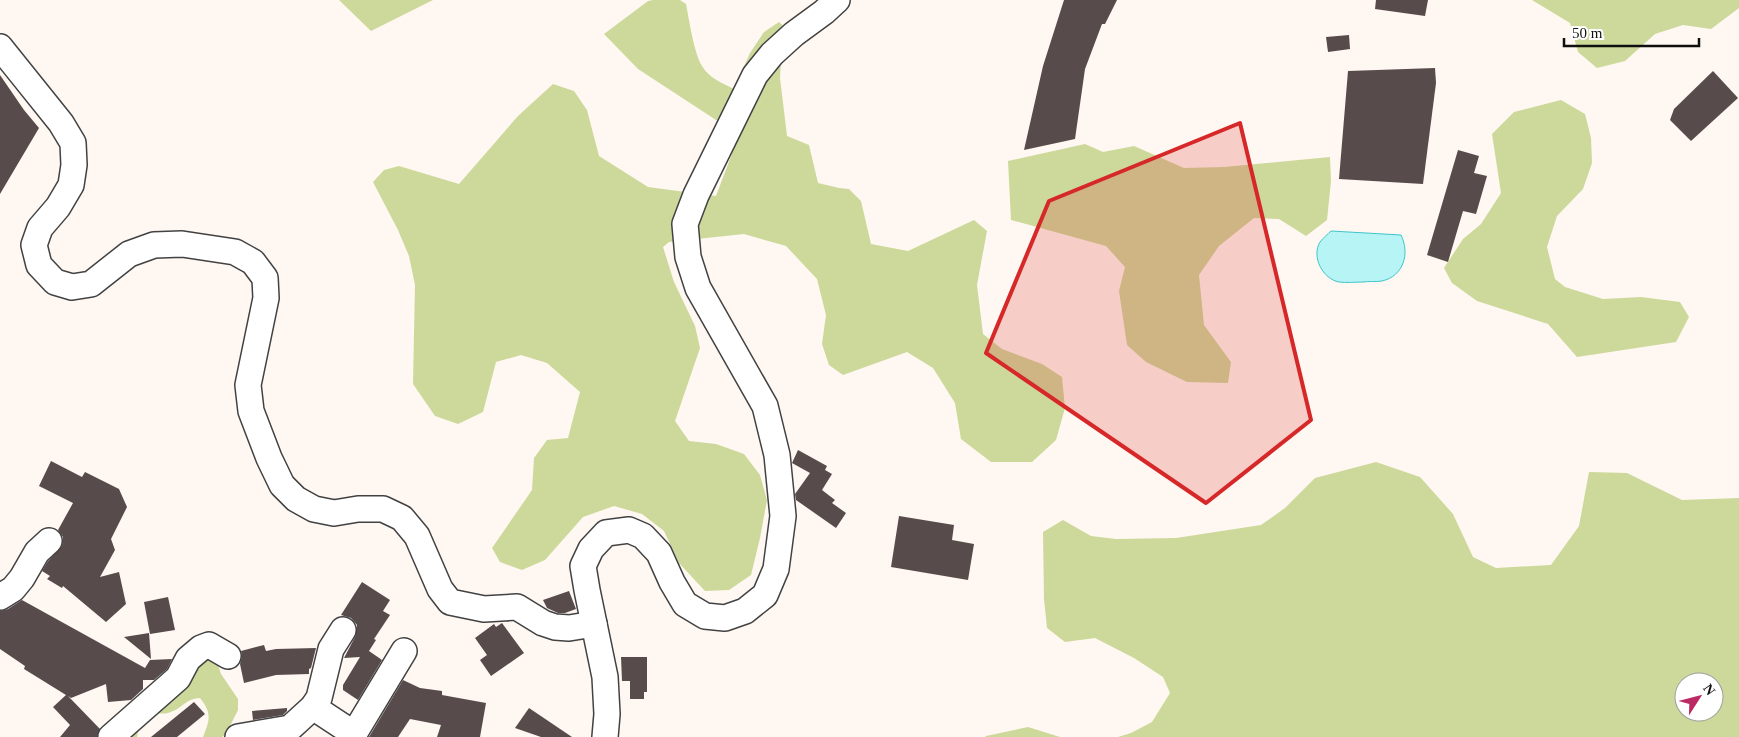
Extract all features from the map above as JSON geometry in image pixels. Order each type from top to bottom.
[{"type":"street","points":[[605,737],[607,714],[605,677],[583,566],[591,549],[606,533],[629,530],[643,536],[659,553],[672,582],[685,604],[705,616],[725,618],[745,611],[765,595],[776,569],[783,516],[777,454],[765,406],[698,288],[688,257],[686,224],[696,195],[755,75],[772,54],[837,0]]},
{"type":"street","points":[[0,48],[61,123],[73,143],[74,165],[71,185],[58,207],[40,228],[34,245],[39,265],[55,282],[72,287],[91,284],[129,254],[154,245],[182,244],[235,252],[254,262],[265,278],[266,298],[248,385],[251,411],[269,458],[282,485],[296,499],[314,509],[334,513],[358,509],[384,509],[402,518],[417,536],[440,589],[450,602],[484,609],[517,607],[542,624],[555,627],[570,628],[594,624]]},
{"type":"street","points":[[0,597],[13,589],[22,578],[37,552],[49,541]]},
{"type":"street","points":[[238,737],[290,728],[313,707],[319,698],[331,648],[343,630]]},
{"type":"street","points":[[111,737],[178,678],[188,660],[202,648],[209,645],[228,656]]},
{"type":"street","points":[[313,707],[354,734],[404,650]]},
{"type":"highlighted area","points":[[1240,123],[1311,420],[1206,503],[986,353],[1049,201]]},
{"type":"green space","points":[[339,0],[433,0],[371,31]]},
{"type":"green space","points":[[680,0],[686,4],[694,45],[702,66],[712,77],[734,89],[750,53],[764,32],[779,22],[798,40],[781,60],[780,78],[787,136],[809,145],[818,183],[849,189],[861,201],[871,244],[908,251],[974,220],[987,231],[977,285],[983,334],[1002,349],[1042,364],[1062,377],[1065,408],[1056,440],[1032,462],[991,462],[961,439],[955,403],[933,368],[907,352],[843,375],[829,365],[822,344],[826,315],[817,279],[786,246],[744,234],[669,242],[663,247],[674,282],[695,326],[700,348],[675,421],[689,441],[716,444],[744,454],[760,475],[767,500],[751,575],[729,590],[705,591],[679,563],[664,531],[642,514],[614,506],[583,517],[545,560],[522,570],[500,562],[492,548],[532,490],[534,458],[547,440],[568,438],[580,392],[547,363],[521,355],[496,362],[483,412],[458,424],[435,416],[413,384],[415,285],[409,256],[373,182],[384,170],[399,166],[459,184],[518,116],[553,84],[574,91],[587,110],[599,156],[648,187],[716,196],[739,135],[638,69],[604,34],[648,1]]},
{"type":"green space","points":[[1532,0],[1739,0],[1739,8],[1711,29],[1683,25],[1655,34],[1625,61],[1597,68],[1578,52],[1570,23]]},
{"type":"green space","points":[[1561,100],[1585,114],[1591,138],[1592,163],[1583,189],[1557,216],[1547,247],[1555,279],[1565,287],[1603,299],[1641,297],[1680,302],[1689,317],[1676,342],[1577,357],[1548,324],[1477,301],[1452,283],[1444,268],[1463,239],[1481,224],[1501,193],[1492,134],[1514,112]]},
{"type":"green space","points":[[1085,144],[1103,152],[1134,146],[1184,168],[1224,167],[1330,157],[1331,181],[1327,220],[1306,236],[1279,219],[1254,218],[1219,246],[1199,275],[1204,325],[1231,362],[1228,383],[1187,382],[1146,362],[1127,345],[1119,291],[1125,267],[1106,246],[1011,220],[1008,161]]},
{"type":"green space","points":[[1376,462],[1420,477],[1453,514],[1473,557],[1496,568],[1551,565],[1579,526],[1589,472],[1627,473],[1682,500],[1739,498],[1739,737],[1118,737],[1131,733],[1152,722],[1170,693],[1163,677],[1134,658],[1095,638],[1065,642],[1047,628],[1044,599],[1043,532],[1063,520],[1091,536],[1116,539],[1176,538],[1261,525],[1285,508],[1315,478]]},
{"type":"green space","points":[[198,656],[216,659],[221,674],[238,699],[238,710],[226,734],[222,737],[203,737],[209,717],[207,708],[200,698],[189,701],[170,712],[163,714],[155,713],[139,728],[137,737],[116,737]]},
{"type":"green space","points":[[1028,727],[1060,737],[985,737],[986,736]]},
{"type":"water","points":[[1331,231],[1401,235],[1405,249],[1403,263],[1396,274],[1382,281],[1339,282],[1333,280],[1328,277],[1320,266],[1317,254],[1320,242]]},
{"type":"building","points":[[1064,0],[1117,0],[1105,24],[1102,24],[1085,69],[1075,139],[1024,150],[1043,66]]},
{"type":"building","points":[[1376,0],[1428,0],[1425,16],[1375,9]]},
{"type":"building","points":[[1349,35],[1350,49],[1328,52],[1326,37]]},
{"type":"building","points":[[1435,68],[1436,83],[1423,184],[1339,179],[1348,71]]},
{"type":"building","points":[[1713,71],[1738,98],[1691,141],[1670,120],[1674,109]]},
{"type":"building","points":[[0,75],[39,128],[0,194]]},
{"type":"building","points":[[1458,150],[1479,156],[1474,173],[1487,176],[1476,214],[1463,211],[1448,262],[1427,255]]},
{"type":"building","points":[[798,450],[827,466],[825,470],[832,474],[822,490],[835,500],[832,503],[846,513],[836,528],[796,500],[795,494],[810,473],[792,463]]},
{"type":"building","points":[[51,461],[82,477],[85,472],[119,489],[127,507],[111,539],[115,550],[100,577],[119,572],[126,604],[106,622],[63,586],[62,588],[47,579],[50,576],[42,571],[48,561],[62,546],[63,537],[58,530],[73,503],[39,486]]},
{"type":"building","points":[[899,516],[954,525],[952,540],[974,544],[968,580],[891,567]]},
{"type":"building","points":[[362,582],[390,600],[383,611],[390,615],[374,639],[376,640],[369,651],[382,660],[358,700],[343,690],[343,685],[360,657],[344,658],[355,637],[357,625],[351,618],[341,615]]},
{"type":"building","points":[[569,591],[576,609],[565,613],[558,613],[547,608],[543,600]]},
{"type":"building","points":[[168,597],[175,630],[150,634],[144,602]]},
{"type":"building","points":[[22,600],[145,668],[150,660],[172,659],[167,669],[154,680],[143,680],[143,689],[131,700],[108,702],[106,684],[71,698],[68,696],[100,729],[97,737],[60,737],[70,725],[53,707],[66,695],[24,669],[25,666],[0,649],[0,611],[8,609]]},
{"type":"building","points":[[502,623],[524,653],[491,676],[480,660],[487,655],[475,638],[494,624],[496,627]]},
{"type":"building","points":[[149,633],[151,659],[124,637]]},
{"type":"building","points":[[264,645],[266,651],[316,648],[309,674],[276,675],[244,683],[240,664],[241,651]]},
{"type":"building","points":[[621,657],[647,657],[647,692],[644,692],[644,699],[630,699],[630,681],[622,681]]},
{"type":"building","points":[[403,680],[420,688],[442,691],[442,695],[486,703],[480,737],[437,737],[441,725],[410,719],[398,737],[369,737]]},
{"type":"building","points":[[194,702],[205,714],[177,737],[151,737]]},
{"type":"building","points":[[287,708],[283,715],[253,720],[252,711]]},
{"type":"building","points":[[529,708],[572,737],[541,737],[515,728]]}]
